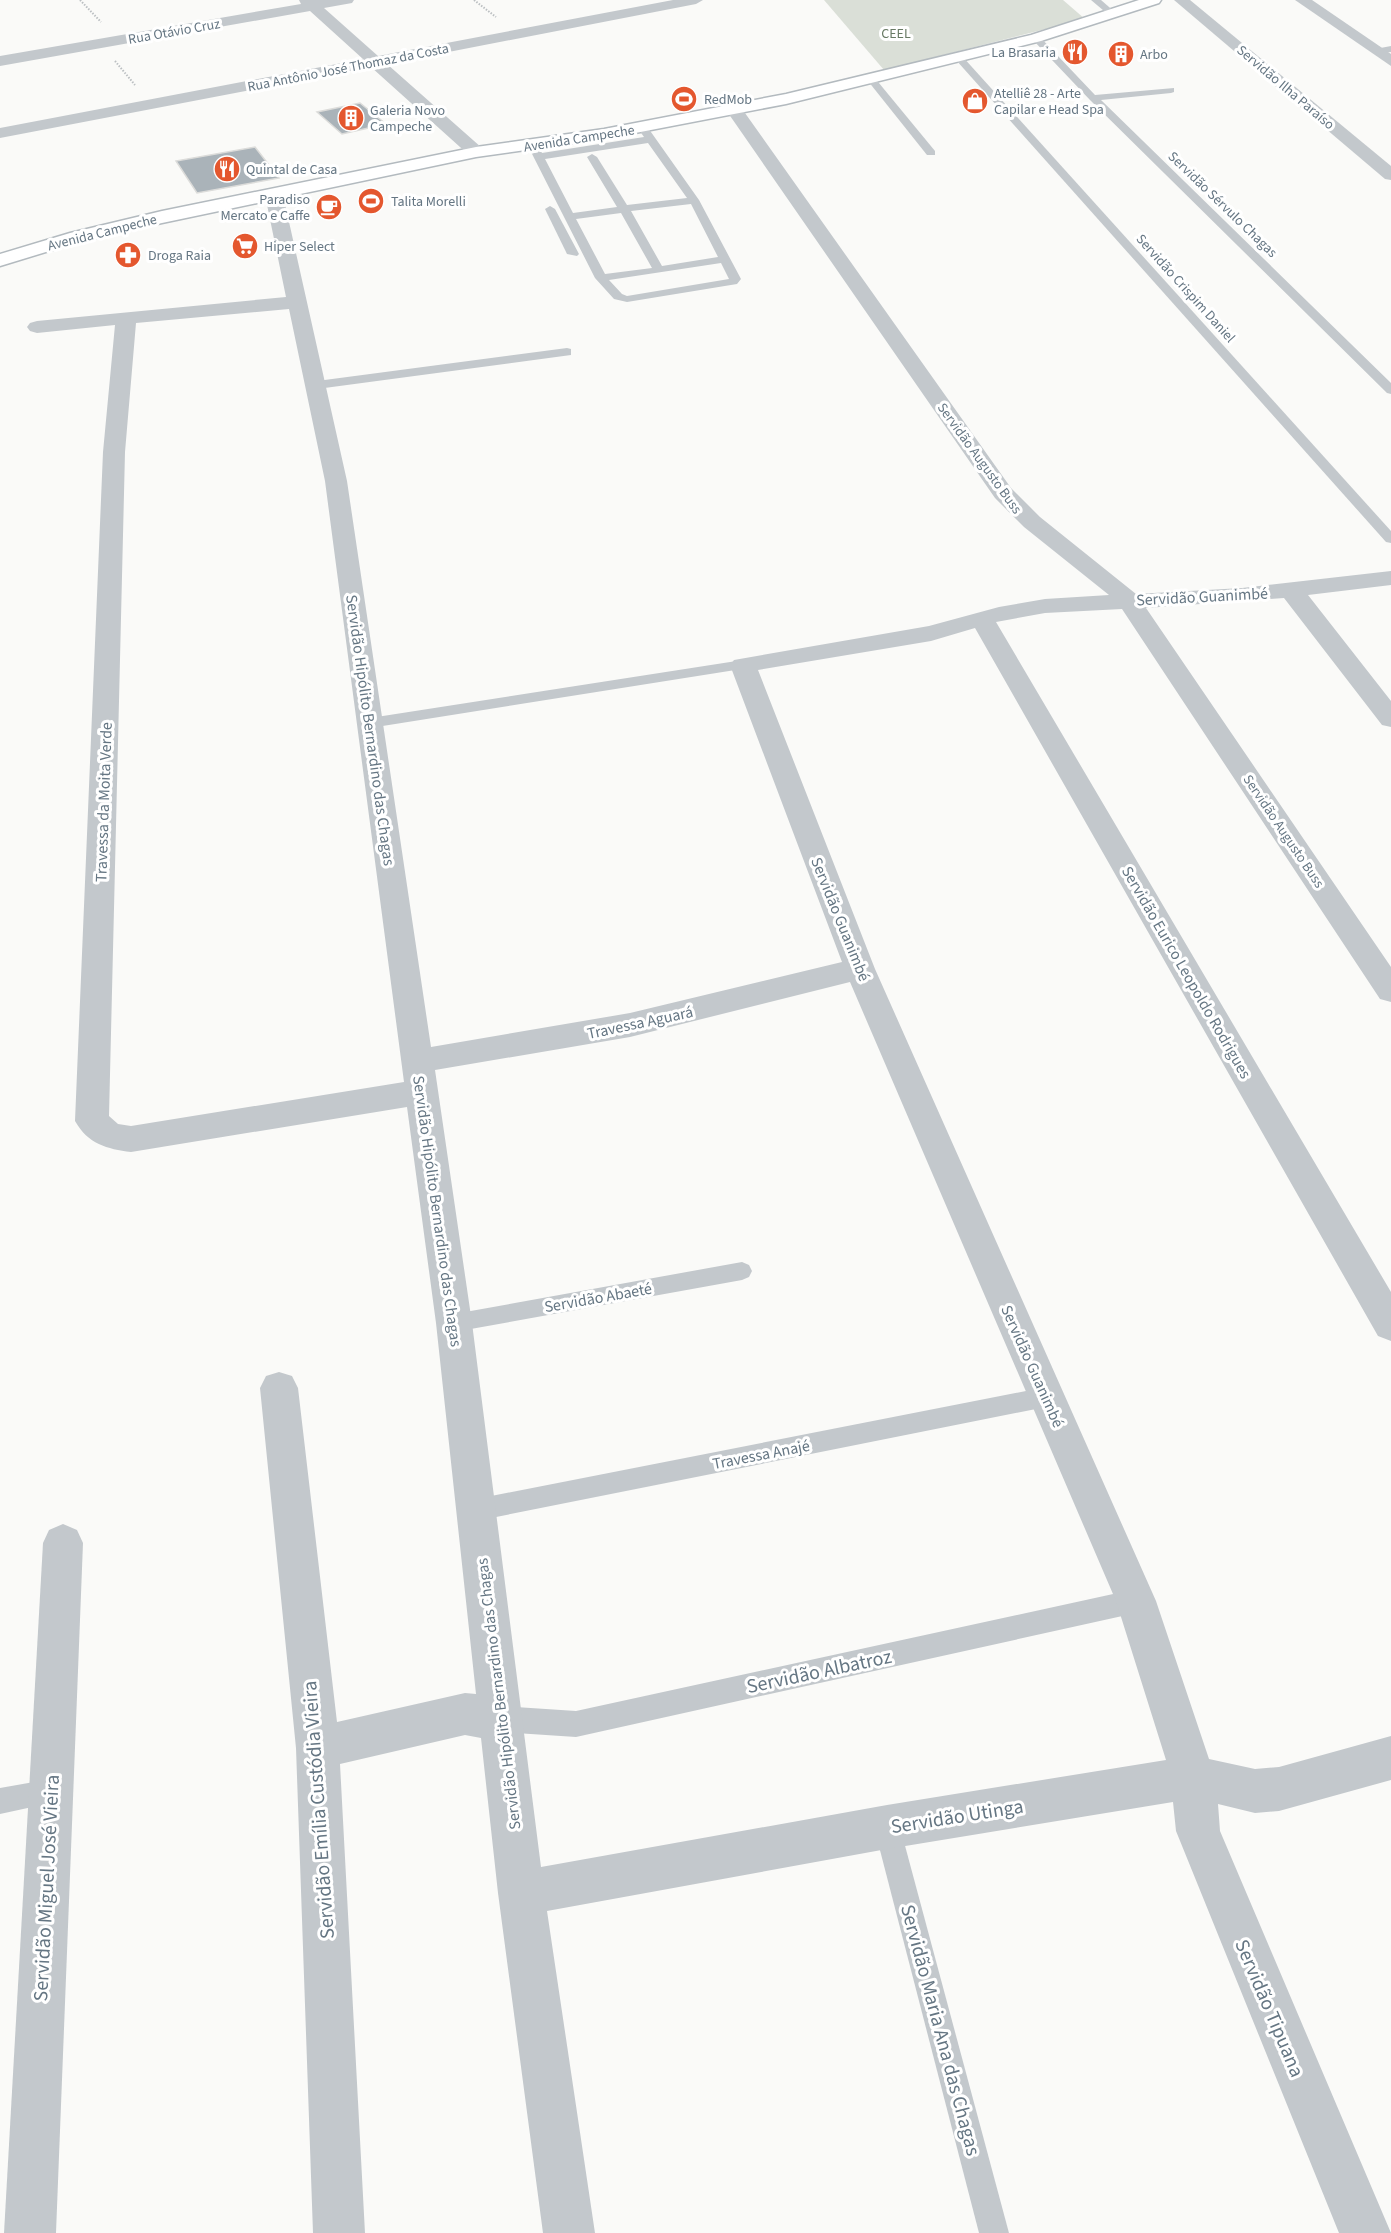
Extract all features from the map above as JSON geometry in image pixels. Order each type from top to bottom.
[{"type":"main road","name":"Avenida Campeche","points":[[0,260],[88,234],[476,152],[529,152],[647,133],[1036,38],[1154,0]]},
{"type":"street","name":"Rua Otávio Cruz","points":[[0,61],[309,3],[347,0]]},
{"type":"street","name":"Rua Antônio José Thomaz da Costa","points":[[0,133],[696,0]]},
{"type":"street","name":"Servidão Ilha Paraíso","points":[[1181,0],[1391,175]]},
{"type":"street","points":[[1302,0],[1383,49],[1391,61]]},
{"type":"street","points":[[309,3],[476,152]]},
{"type":"street","name":"Servidão Augusto Buss","points":[[735,110],[1003,493],[1028,521],[1091,567],[1128,599],[1391,991]]},
{"type":"street","name":"Servidão Hipólito Bernardino das Chagas","points":[[274,195],[336,481],[454,1323],[521,1893],[569,2233]]},
{"type":"street","points":[[37,327],[299,302]]},
{"type":"street","name":"Travessa da Moita Verde","points":[[126,318],[114,452],[92,1121],[109,1136],[131,1139],[420,1077]]},
{"type":"street","name":"Servidão Guanimbé","points":[[1193,1777],[1136,1601],[860,969],[743,665],[931,633],[1045,606],[1291,590],[1391,578]]},
{"type":"street","points":[[1291,590],[1391,719]]},
{"type":"street","name":"Servidão Eurico Leopoldo Rodrigues","points":[[982,620],[1391,1325]]},
{"type":"street","name":"Travessa Aguará","points":[[420,1077],[860,969]]},
{"type":"street","name":"Servidão Emília Custódia Vieira","points":[[279,1388],[318,1748],[339,2233]]},
{"type":"street","name":"Servidão Miguel José Vieira","points":[[30,2233],[63,1543]]},
{"type":"street","points":[[318,1748],[465,1713],[500,1719]]},
{"type":"street","name":"Servidão Utinga","points":[[521,1893],[887,1827],[1193,1777],[1255,1791],[1280,1789],[1391,1758]]},
{"type":"street","name":"Servidão Tipuana","points":[[1193,1777],[1198,1831],[1208,1859],[1365,2233]]},
{"type":"lane","points":[[1095,0],[1113,14]]},
{"type":"lane","name":"Servidão Sérvulo Chagas","points":[[1036,38],[1093,98],[1391,390]]},
{"type":"lane","name":"Servidão Crispim Daniel","points":[[959,58],[1391,538]]},
{"type":"lane","points":[[872,79],[931,153]]},
{"type":"lane","points":[[1093,98],[1171,90]]},
{"type":"lane","points":[[529,152],[569,217],[601,278],[618,297],[627,299],[733,282],[735,279],[722,260],[694,200],[647,133]]},
{"type":"lane","points":[[592,157],[659,270]]},
{"type":"lane","points":[[569,217],[694,200]]},
{"type":"lane","points":[[546,201],[573,254]]},
{"type":"lane","points":[[601,278],[722,260]]},
{"type":"lane","points":[[316,385],[567,352]]},
{"type":"lane","points":[[370,723],[743,665]]},
{"type":"lane","name":"Servidão Abaeté","points":[[454,1323],[742,1271]]},
{"type":"lane","name":"Travessa Anajé","points":[[476,1510],[1046,1397]]},
{"type":"lane","name":"Servidão Albatroz","points":[[500,1719],[576,1724],[1136,1601]]},
{"type":"lane","points":[[0,1801],[51,1792]]},
{"type":"lane","name":"Servidão Maria Ana das Chagas","points":[[887,1827],[994,2233]]},
{"type":"path","points":[[100,44],[151,104]]},
{"type":"green space","name":"CEEL","points":[[824,0],[1063,0],[1085,19],[884,70]]},
{"type":"building","name":"Galeria Novo Campeche","points":[[360,103],[386,124],[342,134],[317,112]]},
{"type":"building","name":"Quintal de Casa","points":[[255,147],[279,178],[197,193],[176,161]]},
{"type":"place","name":"La Brasaria","points":[[1075,52]]},
{"type":"place","name":"Arbo","points":[[1121,54]]},
{"type":"place","name":"RedMob","points":[[684,99]]},
{"type":"place","name":"Atelliê 28 - Arte Capilar e Head Spa","points":[[975,101]]},
{"type":"place","name":"Galeria Novo Campeche","points":[[351,118]]},
{"type":"place","name":"Quintal de Casa","points":[[227,169]]},
{"type":"place","name":"Talita Morelli","points":[[371,201]]},
{"type":"place","name":"Paradiso Mercato e Caffe","points":[[329,207]]},
{"type":"place","name":"Hiper Select","points":[[245,246]]},
{"type":"place","name":"Droga Raia","points":[[128,255]]}]
